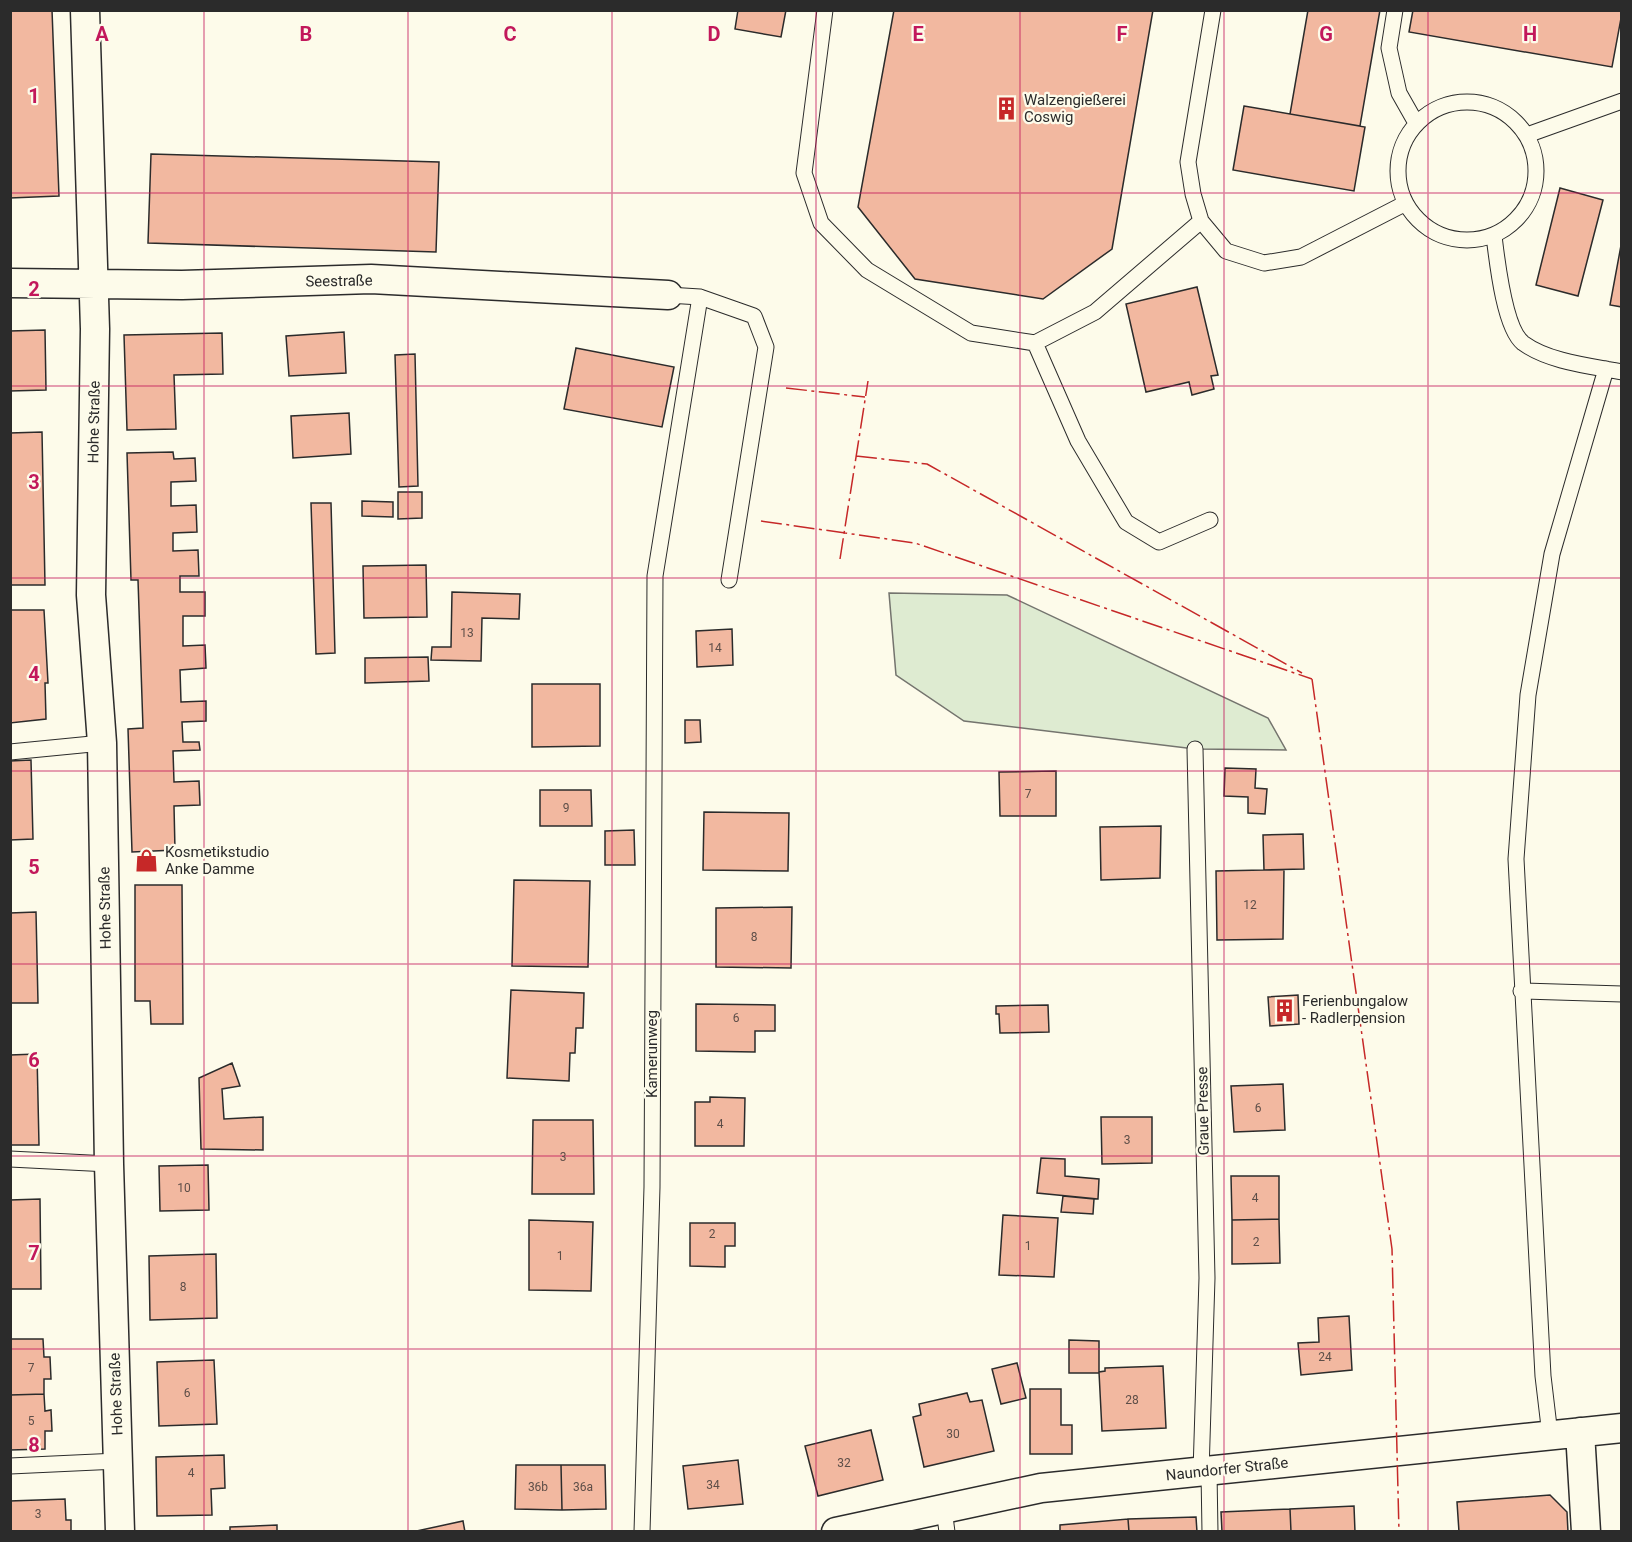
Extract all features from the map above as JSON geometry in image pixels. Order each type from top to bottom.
[{"type":"street","name":"Hohe Straße","points":[[85,10],[95,285],[91,595],[102,742],[109,1164],[120,1532]]},
{"type":"street","name":"Seestraße","points":[[10,284],[95,285],[371,279],[668,295]]},
{"type":"street","name":"Naundorfer Straße","points":[[836,1532],[945,1520],[1041,1488],[1622,1428]]},
{"type":"street","points":[[1580,1432],[1586,1532]]},
{"type":"lane","points":[[825,10],[804,173],[821,223],[867,270],[971,333],[1035,343],[1095,312],[1201,221]]},
{"type":"lane","points":[[1213,10],[1188,162],[1193,194],[1201,221],[1226,251],[1264,263],[1301,257],[1404,204]]},
{"type":"lane","points":[[1395,10],[1389,48],[1399,93],[1416,123]]},
{"type":"lane","points":[[1527,135],[1622,101]]},
{"type":"lane","points":[[1474,102],[1504,113],[1513,119],[1527,135],[1535,158],[1536,181],[1529,204],[1514,223],[1494,236],[1474,241],[1443,236],[1417,220],[1404,204],[1398,183],[1397,161],[1404,141],[1416,123],[1443,106],[1474,102]]},
{"type":"lane","points":[[1494,236],[1505,308],[1522,342],[1562,360],[1622,372]]},
{"type":"lane","points":[[668,295],[700,297],[754,316],[766,347],[729,580]]},
{"type":"lane","name":"Kamerunweg","points":[[642,1532],[652,1187],[655,576],[700,297]]},
{"type":"lane","points":[[1035,343],[1078,441],[1126,522],[1159,542],[1210,520]]},
{"type":"lane","points":[[1550,1435],[1543,1376],[1521,991],[1516,860],[1527,695],[1552,554],[1606,369]]},
{"type":"lane","points":[[10,752],[102,742]]},
{"type":"lane","name":"Graue Presse","points":[[1195,749],[1207,1278],[1205,1472],[1210,1532]]},
{"type":"lane","points":[[1521,991],[1622,994]]},
{"type":"lane","points":[[10,1160],[109,1164]]},
{"type":"lane","points":[[10,1466],[118,1461]]},
{"type":"green space","points":[[889,593],[1007,595],[1268,718],[1286,750],[1195,749],[964,721],[896,675]]},
{"type":"building","points":[[10,10],[52,10],[59,196],[10,198]]},
{"type":"building","points":[[738,10],[786,10],[781,37],[735,29]]},
{"type":"building","name":"Walzengießerei Coswig","points":[[894,10],[1153,10],[1112,249],[1043,299],[915,279],[858,207]]},
{"type":"building","points":[[1308,10],[1380,10],[1360,126],[1290,114]]},
{"type":"building","points":[[1413,10],[1622,10],[1622,13],[1612,67],[1409,32]]},
{"type":"building","points":[[1244,106],[1365,127],[1354,191],[1233,170]]},
{"type":"building","points":[[151,154],[439,162],[436,252],[148,243]]},
{"type":"building","points":[[1560,188],[1603,200],[1578,296],[1536,285]]},
{"type":"building","points":[[1622,240],[1622,307],[1610,305]]},
{"type":"building","points":[[1197,287],[1218,375],[1211,376],[1214,389],[1192,395],[1189,382],[1146,392],[1126,304]]},
{"type":"building","points":[[45,330],[46,390],[10,391],[10,331]]},
{"type":"building","points":[[344,332],[346,373],[289,376],[286,336]]},
{"type":"building","points":[[222,333],[223,374],[174,375],[176,429],[127,430],[124,335]]},
{"type":"building","points":[[576,348],[674,367],[662,427],[564,409]]},
{"type":"building","points":[[415,354],[418,486],[399,487],[395,355]]},
{"type":"building","points":[[349,413],[351,454],[293,458],[291,416]]},
{"type":"building","points":[[42,432],[45,585],[10,585],[10,433]]},
{"type":"building","points":[[173,452],[174,459],[195,458],[196,481],[171,482],[171,506],[196,505],[197,532],[173,533],[173,551],[198,550],[199,576],[180,576],[180,592],[205,592],[205,616],[183,616],[183,646],[205,645],[206,668],[180,670],[181,702],[206,701],[206,721],[182,722],[183,742],[199,742],[200,750],[173,751],[174,782],[199,781],[200,805],[174,806],[175,850],[132,852],[128,729],[143,728],[138,580],[131,580],[127,453]]},
{"type":"building","points":[[398,492],[422,492],[422,518],[398,519]]},
{"type":"building","points":[[362,501],[393,502],[393,517],[362,516]]},
{"type":"building","points":[[311,503],[331,503],[335,653],[316,654]]},
{"type":"building","points":[[426,565],[427,617],[364,618],[363,566]]},
{"type":"building","points":[[452,592],[520,594],[519,619],[482,618],[481,661],[431,660],[432,647],[451,647]]},
{"type":"building","points":[[10,610],[44,610],[48,683],[45,683],[46,719],[10,723]]},
{"type":"building","points":[[732,629],[733,665],[697,667],[696,631]]},
{"type":"building","points":[[428,657],[429,681],[365,683],[365,658]]},
{"type":"building","points":[[532,684],[600,684],[600,746],[532,747]]},
{"type":"building","points":[[685,720],[700,720],[701,742],[685,743]]},
{"type":"building","points":[[31,760],[33,839],[10,840],[10,761]]},
{"type":"building","points":[[1225,768],[1256,769],[1255,788],[1267,789],[1265,814],[1248,813],[1248,797],[1224,796]]},
{"type":"building","points":[[1056,771],[1056,816],[1000,816],[999,772]]},
{"type":"building","points":[[540,790],[591,790],[592,826],[540,826]]},
{"type":"building","points":[[704,812],[789,813],[788,871],[703,870]]},
{"type":"building","points":[[1161,826],[1160,878],[1101,880],[1100,827]]},
{"type":"building","points":[[634,830],[635,865],[605,865],[605,831]]},
{"type":"building","points":[[1303,834],[1304,869],[1264,870],[1263,835]]},
{"type":"building","points":[[1284,870],[1283,939],[1217,940],[1216,871]]},
{"type":"building","points":[[514,880],[590,881],[588,967],[512,966]]},
{"type":"building","points":[[135,885],[182,885],[183,1024],[151,1024],[150,1001],[135,1001]]},
{"type":"building","points":[[792,907],[791,968],[716,967],[716,908]]},
{"type":"building","points":[[36,912],[38,1003],[10,1003],[10,913]]},
{"type":"building","points":[[511,990],[584,993],[583,1028],[576,1028],[575,1053],[570,1053],[569,1081],[507,1078]]},
{"type":"building","name":"Ferienbungalow - Radlerpension","points":[[1298,995],[1299,1024],[1270,1026],[1268,997]]},
{"type":"building","points":[[696,1004],[775,1005],[775,1031],[755,1031],[755,1052],[696,1051]]},
{"type":"building","points":[[1048,1005],[1049,1032],[1000,1033],[996,1006]]},
{"type":"building","points":[[37,1054],[39,1145],[10,1145],[10,1055]]},
{"type":"building","points":[[232,1063],[240,1086],[222,1089],[224,1119],[263,1117],[263,1150],[201,1149],[199,1078]]},
{"type":"building","points":[[1283,1084],[1285,1130],[1234,1132],[1231,1086]]},
{"type":"building","points":[[710,1097],[745,1098],[744,1146],[695,1146],[695,1102],[710,1102]]},
{"type":"building","points":[[1101,1117],[1152,1117],[1152,1163],[1102,1164]]},
{"type":"building","points":[[533,1120],[593,1120],[594,1194],[532,1194]]},
{"type":"building","points":[[1041,1158],[1065,1159],[1065,1176],[1099,1179],[1098,1199],[1037,1193]]},
{"type":"building","points":[[208,1165],[209,1210],[160,1211],[159,1166]]},
{"type":"building","points":[[1231,1176],[1279,1176],[1279,1219],[1232,1220]]},
{"type":"building","points":[[1063,1196],[1094,1199],[1093,1214],[1061,1212]]},
{"type":"building","points":[[40,1199],[41,1289],[10,1289],[10,1200]]},
{"type":"building","points":[[1003,1215],[1058,1218],[1054,1277],[999,1275]]},
{"type":"building","points":[[1279,1219],[1280,1263],[1232,1264],[1232,1220]]},
{"type":"building","points":[[529,1220],[593,1222],[591,1291],[529,1290]]},
{"type":"building","points":[[690,1223],[735,1223],[735,1246],[725,1246],[725,1267],[690,1266]]},
{"type":"building","points":[[216,1254],[217,1318],[150,1320],[149,1256]]},
{"type":"building","points":[[1349,1316],[1352,1370],[1301,1375],[1298,1343],[1319,1342],[1318,1318]]},
{"type":"building","points":[[10,1339],[43,1339],[44,1357],[50,1357],[51,1379],[44,1379],[44,1394],[10,1395]]},
{"type":"building","points":[[1069,1340],[1099,1341],[1099,1373],[1069,1373]]},
{"type":"building","points":[[214,1360],[217,1424],[159,1426],[157,1362]]},
{"type":"building","points":[[1017,1363],[1026,1398],[1001,1404],[992,1369]]},
{"type":"building","points":[[1163,1366],[1166,1428],[1102,1431],[1099,1372],[1105,1371],[1105,1368]]},
{"type":"building","points":[[1030,1389],[1061,1389],[1061,1425],[1072,1425],[1072,1454],[1030,1454]]},
{"type":"building","points":[[967,1393],[970,1402],[982,1400],[994,1451],[924,1467],[913,1417],[921,1415],[919,1404]]},
{"type":"building","points":[[44,1394],[45,1411],[51,1410],[52,1431],[45,1431],[45,1449],[10,1450],[10,1395]]},
{"type":"building","points":[[871,1430],[883,1480],[818,1496],[805,1446]]},
{"type":"building","points":[[224,1455],[225,1488],[211,1489],[212,1515],[157,1516],[156,1457]]},
{"type":"building","points":[[738,1460],[743,1504],[688,1509],[683,1466]]},
{"type":"building","points":[[516,1465],[561,1465],[562,1510],[515,1509]]},
{"type":"building","points":[[561,1465],[605,1465],[606,1509],[562,1510]]},
{"type":"building","points":[[1550,1495],[1567,1512],[1568,1532],[1459,1532],[1457,1502]]},
{"type":"building","points":[[65,1499],[66,1520],[71,1520],[71,1532],[11,1532],[10,1501]]},
{"type":"building","points":[[1354,1506],[1355,1532],[1291,1532],[1290,1509]]},
{"type":"building","points":[[1290,1509],[1291,1532],[1222,1532],[1221,1512]]},
{"type":"building","points":[[1196,1517],[1197,1532],[1129,1532],[1128,1519]]},
{"type":"building","points":[[1128,1519],[1129,1532],[1060,1532],[1060,1525]]},
{"type":"building","points":[[463,1521],[465,1532],[412,1532]]},
{"type":"building","points":[[277,1525],[277,1532],[230,1532],[230,1527]]},
{"type":"power","points":[[840,559],[868,381]]},
{"type":"power","points":[[786,388],[865,397]]},
{"type":"power","points":[[856,456],[927,464],[1302,673]]},
{"type":"power","points":[[761,521],[915,543],[1312,679]]},
{"type":"power","points":[[1312,679],[1392,1249],[1399,1532]]},
{"type":"place","name":"Walzengießerei Coswig","points":[[1006,109]]},
{"type":"place","name":"Kosmetikstudio Anke Damme","points":[[147,861]]},
{"type":"place","name":"Ferienbungalow - Radlerpension","points":[[1284,1010]]}]
